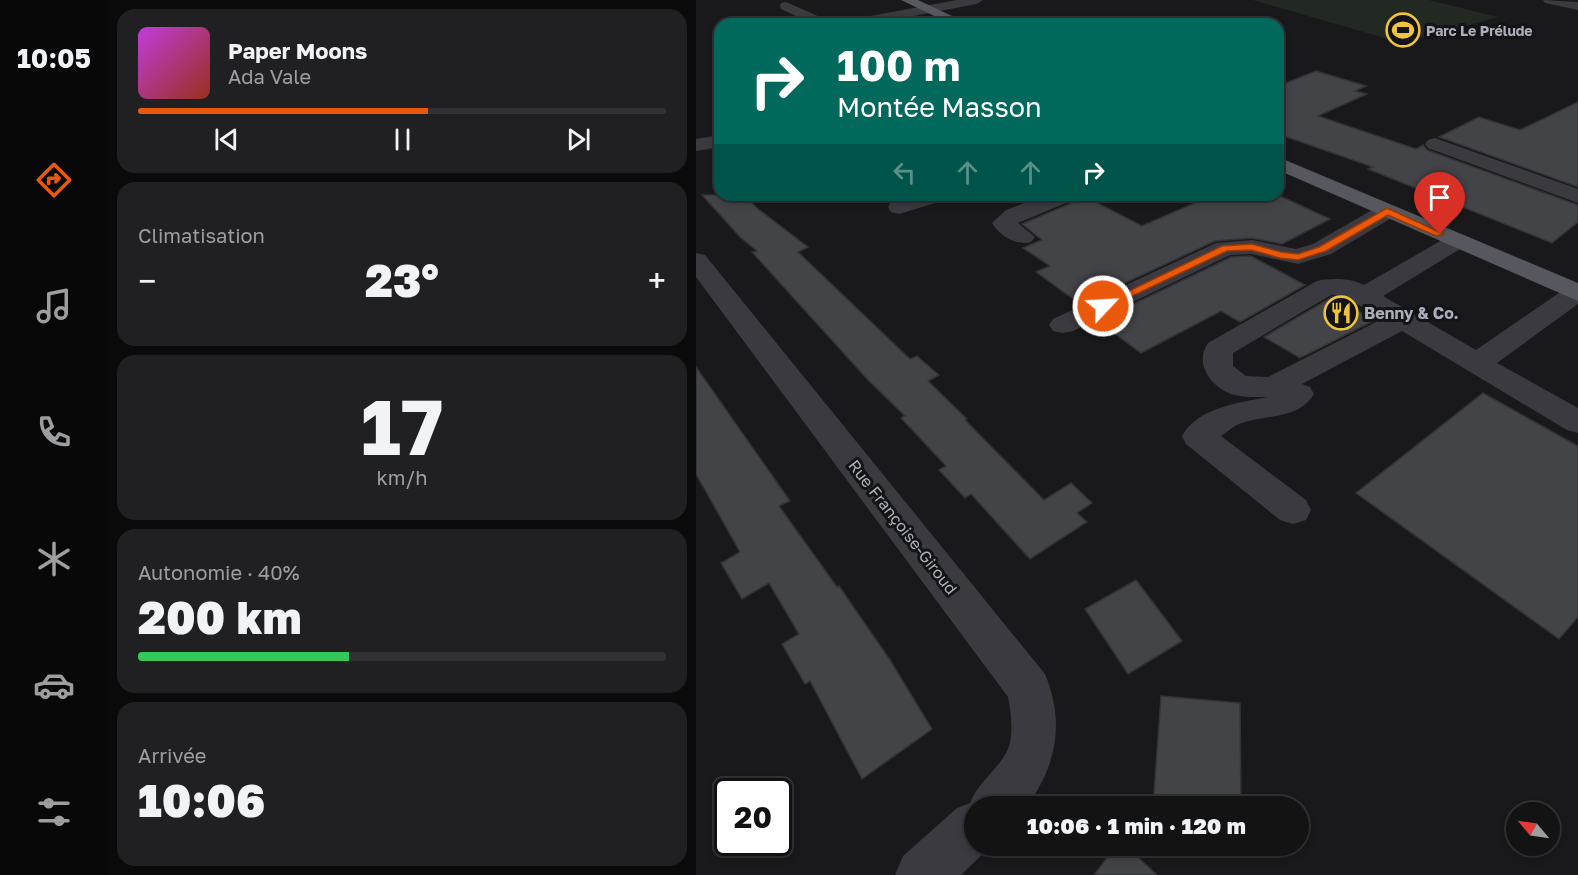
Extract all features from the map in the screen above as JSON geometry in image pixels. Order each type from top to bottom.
[{"type":"main road","points":[[907,0],[948,18]]},
{"type":"main road","points":[[1284,166],[1578,293]]},
{"type":"street","points":[[881,18],[977,0]]},
{"type":"street","points":[[1549,0],[1578,6]]},
{"type":"street","points":[[786,6],[811,18]]},
{"type":"street","points":[[696,145],[714,142]]},
{"type":"street","points":[[1435,144],[1578,196]]},
{"type":"street","points":[[899,207],[918,201]]},
{"type":"street","points":[[1023,237],[1003,223],[1014,215],[1050,201]]},
{"type":"street","points":[[1063,325],[1225,248],[1252,247],[1280,255],[1298,257],[1322,249],[1387,211]]},
{"type":"street","points":[[1364,296],[1457,241]]},
{"type":"street","name":"Rue Françoise-Giroud","points":[[696,260],[1029,689],[1036,718],[1031,757],[1001,796]]},
{"type":"street","points":[[1409,323],[1273,387],[1239,386],[1218,370],[1218,349],[1326,287],[1350,288],[1578,422]]},
{"type":"street","points":[[1477,364],[1513,336],[1578,293]]},
{"type":"street","points":[[1293,510],[1198,436],[1228,416],[1281,405],[1409,323]]},
{"type":"street","points":[[922,875],[964,836]]},
{"type":"shaded area","name":"Parc Le Prélude","points":[[1253,0],[1429,0],[1498,17],[1402,43]]},
{"type":"building","points":[[1316,71],[1366,86],[1355,91],[1367,94],[1318,116],[1416,149],[1423,145],[1427,150],[1578,205],[1578,222],[1552,243],[1368,169],[1373,167],[1284,136],[1284,84]]},
{"type":"building","points":[[1578,102],[1578,187],[1439,137],[1479,117],[1520,130]]},
{"type":"building","points":[[702,195],[714,195],[714,201],[750,201],[808,247],[798,252],[910,359],[917,356],[939,375],[928,381],[1044,500],[1071,483],[1092,503],[1077,513],[1087,522],[1030,559],[971,494],[965,498],[939,470],[946,466],[901,418],[905,416],[868,380],[752,252],[757,251],[740,237]]},
{"type":"building","points":[[1284,198],[1330,219],[1282,244],[1252,238],[1215,241],[1080,304],[1036,272],[1050,266],[1023,248],[1042,240],[1022,224],[1074,202],[1094,201],[1142,226],[1199,201],[1284,201]]},
{"type":"building","points":[[1251,256],[1305,285],[1240,322],[1221,311],[1141,353],[1098,321],[1231,257]]},
{"type":"building","points":[[1332,297],[1375,320],[1300,358],[1264,337]]},
{"type":"building","points":[[696,367],[790,501],[779,506],[837,587],[839,586],[890,660],[932,729],[862,779],[810,681],[805,684],[782,644],[799,634],[769,583],[742,599],[721,563],[740,552],[696,474]]},
{"type":"building","points":[[1483,393],[1578,446],[1578,617],[1559,639],[1356,493]]},
{"type":"building","points":[[1136,580],[1182,641],[1128,674],[1085,609]]},
{"type":"building","points":[[1161,696],[1240,703],[1241,796],[1154,796]]},
{"type":"building","points":[[1108,856],[1137,856],[1157,875],[1094,875]]},
{"type":"place","name":"Parc Le Prélude","points":[[1403,30]]},
{"type":"place","name":"Benny & Co.","points":[[1341,313]]},
{"type":"route","points":[[1103,306],[1225,248],[1252,247],[1280,255],[1298,257],[1322,249],[1387,211],[1440,234]]}]
